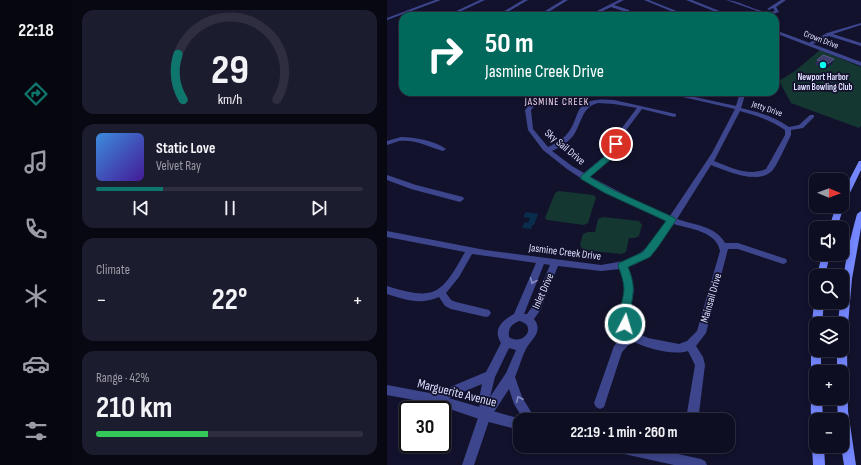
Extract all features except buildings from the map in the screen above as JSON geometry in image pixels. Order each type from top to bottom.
[{"type":"main road","points":[[849,187],[861,163]]},
{"type":"main road","points":[[844,317],[845,295],[853,240],[861,214]]},
{"type":"main road","points":[[842,357],[842,410],[850,465]]},
{"type":"main road","points":[[818,453],[819,465]]},
{"type":"street","points":[[406,12],[439,0]]},
{"type":"street","points":[[458,12],[483,0]]},
{"type":"street","points":[[505,12],[526,0]]},
{"type":"street","points":[[546,12],[566,0]]},
{"type":"street","points":[[597,12],[622,0]]},
{"type":"street","points":[[646,0],[676,12]]},
{"type":"street","points":[[688,0],[718,12]]},
{"type":"street","points":[[728,0],[763,12],[777,12],[777,9],[773,6]]},
{"type":"street","points":[[763,12],[784,0]]},
{"type":"street","points":[[610,5],[628,12]]},
{"type":"street","points":[[387,19],[399,15]]},
{"type":"street","points":[[809,44],[829,34],[861,24]]},
{"type":"street","name":"Crown Drive","points":[[779,33],[861,64]]},
{"type":"street","points":[[829,34],[861,45]]},
{"type":"street","name":"Sky Sail Drive","points":[[538,96],[528,107],[526,113],[526,123],[535,137],[548,150],[584,177],[608,191],[672,220]]},
{"type":"street","points":[[682,96],[738,108]]},
{"type":"street","name":"Jasmine Creek Drive","points":[[387,234],[470,250],[555,262],[601,268],[623,266],[646,254],[672,220],[719,148],[738,108],[742,96]]},
{"type":"street","points":[[548,150],[560,144],[572,134],[582,110],[588,104],[597,101],[608,101],[674,115]]},
{"type":"street","points":[[584,177],[611,154],[621,133],[640,108]]},
{"type":"street","name":"Jetty Drive","points":[[738,108],[778,121],[788,129],[801,127],[813,116]]},
{"type":"street","name":"Jetty Drive","points":[[710,162],[750,174],[765,173],[769,170],[788,135],[788,129]]},
{"type":"street","points":[[387,143],[407,138],[443,149]]},
{"type":"street","points":[[387,177],[414,187],[460,199]]},
{"type":"street","points":[[672,220],[710,232],[716,236],[723,246],[738,246],[783,261]]},
{"type":"street","name":"Mainsail Drive","points":[[690,345],[697,340],[701,333],[724,251],[723,246]]},
{"type":"street","points":[[387,290],[417,298],[425,298],[440,292],[451,282],[470,250]]},
{"type":"street","name":"Inlet Drive","points":[[485,415],[485,394],[490,376],[507,342],[504,339],[503,330],[509,322],[518,317],[541,260]]},
{"type":"street","name":"Inlet Drive","points":[[529,319],[536,309],[555,262]]},
{"type":"street","points":[[623,266],[629,289],[625,324],[631,335],[641,341],[673,348],[682,348],[690,345],[699,360],[700,366],[693,413]]},
{"type":"street","points":[[440,292],[448,303],[454,306],[486,313]]},
{"type":"street","name":"Inlet Drive","points":[[468,465],[485,415],[510,377],[524,343],[532,335],[532,322],[529,319],[518,317]]},
{"type":"street","points":[[600,403],[617,349],[631,335]]},
{"type":"street","points":[[507,342],[515,345],[524,343]]},
{"type":"street","points":[[435,399],[490,376]]},
{"type":"street","points":[[510,377],[518,400],[526,413]]},
{"type":"street","name":"Marguerite Avenue","points":[[387,390],[413,397],[435,399],[513,422]]},
{"type":"street","points":[[647,453],[701,465]]},
{"type":"green space","points":[[820,50],[861,67],[861,126],[859,128],[791,103],[779,81],[795,71]]},
{"type":"green space","points":[[559,191],[593,195],[596,197],[588,223],[584,225],[547,220],[545,218],[555,193]]},
{"type":"green space","points":[[603,217],[639,221],[642,225],[639,236],[629,238],[626,252],[621,254],[583,250],[580,245],[583,234],[595,232],[598,219]]},
{"type":"water","points":[[526,212],[538,214],[531,229],[522,228],[525,222],[528,223],[530,218],[523,217]]},
{"type":"place","name":"Newport Harbor Lawn Bowling Club","points":[[823,65]]},
{"type":"district","name":"JASMINE CREEK","points":[[557,102]]},
{"type":"route","points":[[616,144],[611,154],[584,177],[608,191],[672,220],[646,254],[623,266],[629,289],[624,317],[625,324]]}]
